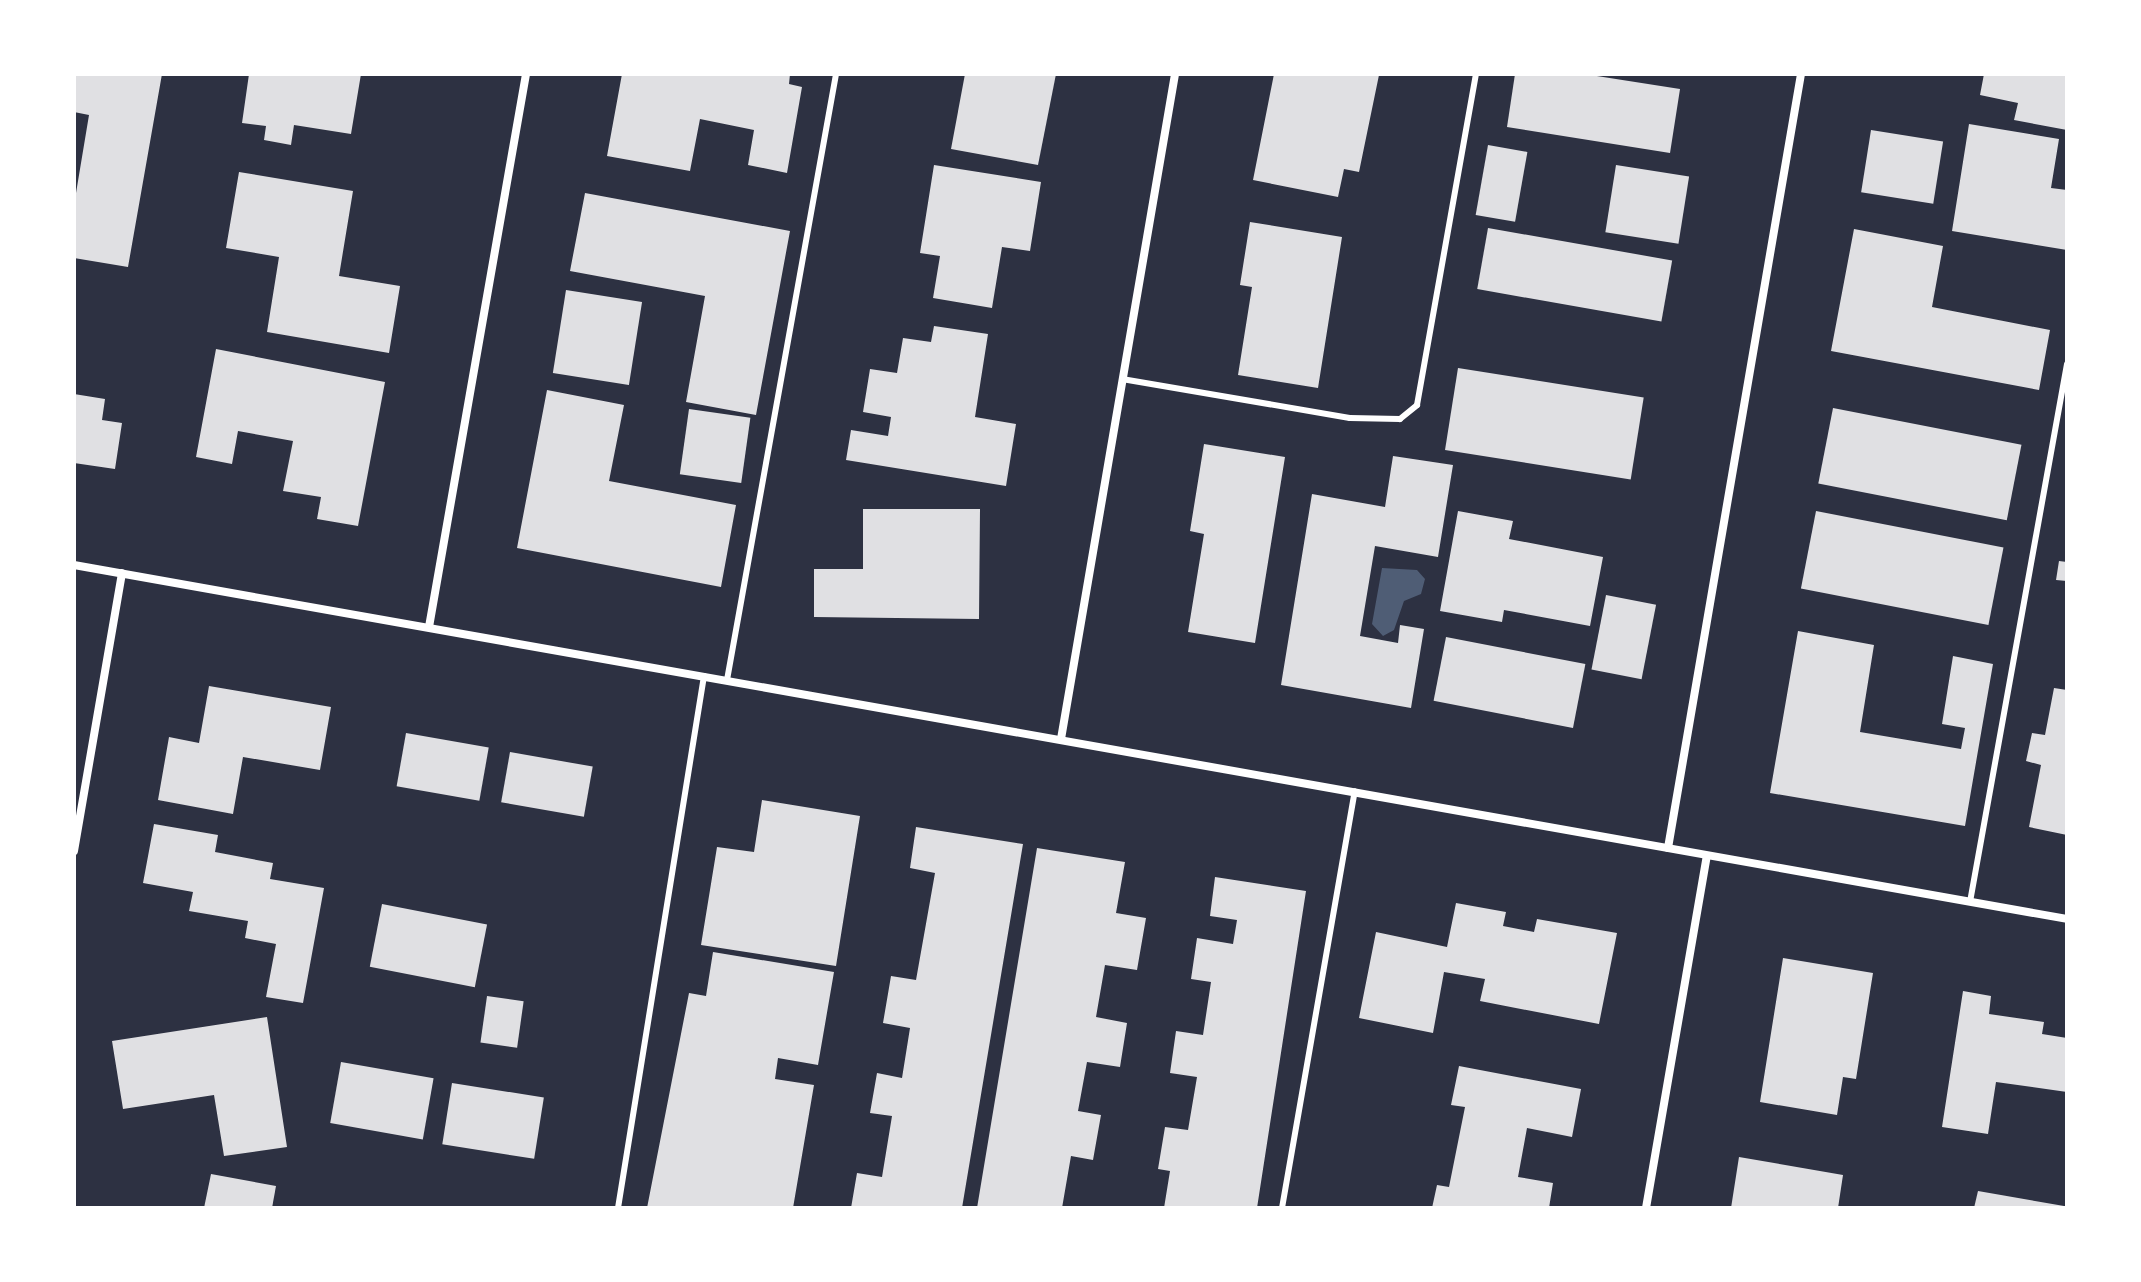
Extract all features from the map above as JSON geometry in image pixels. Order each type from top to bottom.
[{"type":"street","points":[[429,627],[526,74]]},
{"type":"street","points":[[1061,739],[1175,74]]},
{"type":"street","points":[[1668,848],[1801,74]]},
{"type":"street","points":[[74,565],[2067,919]]},
{"type":"street","points":[[74,851],[122,573]]},
{"type":"street","points":[[1646,1208],[1707,856]]},
{"type":"lane","points":[[727,680],[836,74]]},
{"type":"lane","points":[[1122,379],[1350,418],[1400,419],[1417,405],[1476,74]]},
{"type":"lane","points":[[1970,902],[2067,364]]},
{"type":"lane","points":[[618,1208],[704,676]]},
{"type":"lane","points":[[1282,1208],[1355,791]]},
{"type":"water","points":[[1382,568],[1417,570],[1425,579],[1421,594],[1404,601],[1394,630],[1383,636],[1372,624]]},
{"type":"building","points":[[74,74],[162,74],[128,267],[74,258],[74,205],[89,115],[74,112]]},
{"type":"building","points":[[249,74],[361,74],[351,134],[294,125],[291,145],[264,140],[266,126],[242,123]]},
{"type":"building","points":[[622,74],[790,74],[789,84],[802,87],[787,173],[748,165],[754,130],[700,119],[690,171],[607,156]]},
{"type":"building","points":[[965,74],[1056,74],[1038,165],[951,149]]},
{"type":"building","points":[[1274,74],[1379,75],[1359,172],[1344,169],[1338,197],[1253,180]]},
{"type":"building","points":[[1515,74],[1584,74],[1680,89],[1670,153],[1507,127]]},
{"type":"building","points":[[1984,74],[2067,74],[2067,130],[2014,120],[2018,103],[1980,95]]},
{"type":"building","points":[[1969,124],[2059,139],[2051,188],[2067,190],[2067,250],[1952,231]]},
{"type":"building","points":[[1871,130],[1943,141],[1933,204],[1861,192]]},
{"type":"building","points":[[1488,145],[1527,152],[1515,222],[1476,215]]},
{"type":"building","points":[[934,165],[1041,182],[1030,251],[1002,247],[992,308],[933,298],[940,256],[920,253]]},
{"type":"building","points":[[1616,165],[1689,177],[1678,244],[1605,232]]},
{"type":"building","points":[[239,172],[353,191],[339,276],[400,286],[389,353],[267,332],[279,257],[226,248]]},
{"type":"building","points":[[585,193],[790,231],[756,415],[686,402],[705,296],[570,271]]},
{"type":"building","points":[[1250,222],[1342,237],[1318,388],[1238,375],[1252,287],[1240,285]]},
{"type":"building","points":[[1488,228],[1672,260],[1661,322],[1477,289]]},
{"type":"building","points":[[1854,229],[1943,246],[1932,307],[2050,330],[2039,390],[1831,351]]},
{"type":"building","points":[[566,290],[642,302],[629,385],[553,373]]},
{"type":"building","points":[[934,326],[988,334],[975,417],[1016,424],[1006,486],[846,460],[851,430],[888,436],[891,417],[863,412],[870,369],[897,373],[903,338],[931,342]]},
{"type":"building","points":[[216,349],[385,382],[358,526],[317,519],[321,497],[283,491],[293,441],[238,431],[232,464],[196,457]]},
{"type":"building","points":[[1458,368],[1644,397],[1631,479],[1445,450]]},
{"type":"building","points":[[547,390],[624,405],[609,481],[736,505],[721,587],[517,548]]},
{"type":"building","points":[[74,394],[105,399],[102,420],[122,423],[115,469],[74,463]]},
{"type":"building","points":[[1833,408],[2021,445],[2007,520],[1818,484]]},
{"type":"building","points":[[689,409],[750,418],[741,483],[680,474]]},
{"type":"building","points":[[1204,444],[1285,457],[1255,643],[1188,632],[1204,534],[1190,531]]},
{"type":"building","points":[[1393,456],[1453,465],[1438,557],[1375,546],[1360,636],[1398,643],[1400,625],[1424,629],[1411,708],[1281,685],[1312,494],[1385,507]]},
{"type":"building","points":[[863,509],[980,509],[979,619],[814,617],[814,569],[863,569]]},
{"type":"building","points":[[1458,511],[1513,521],[1509,539],[1603,557],[1590,626],[1504,610],[1502,622],[1440,611]]},
{"type":"building","points":[[1816,511],[2003,547],[1988,625],[1801,589]]},
{"type":"building","points":[[2059,561],[2067,562],[2067,581],[2056,580]]},
{"type":"building","points":[[1606,595],[1656,605],[1642,679],[1591,670]]},
{"type":"building","points":[[1798,631],[1874,645],[1860,732],[1961,749],[1965,728],[1942,724],[1953,656],[1993,664],[1965,826],[1770,793]]},
{"type":"building","points":[[1446,637],[1585,664],[1573,728],[1434,701]]},
{"type":"building","points":[[209,686],[331,707],[320,770],[243,757],[233,814],[158,800],[169,737],[199,743]]},
{"type":"building","points":[[2054,688],[2067,690],[2067,835],[2029,827],[2041,765],[2026,761],[2032,733],[2045,735]]},
{"type":"building","points":[[406,733],[489,748],[479,801],[397,786]]},
{"type":"building","points":[[510,752],[593,767],[584,817],[501,802]]},
{"type":"building","points":[[762,800],[860,816],[836,966],[701,945],[717,847],[754,852]]},
{"type":"building","points":[[154,824],[218,835],[215,852],[273,863],[270,879],[324,888],[303,1003],[266,997],[276,944],[245,938],[248,921],[189,911],[193,892],[143,883]]},
{"type":"building","points":[[916,827],[1023,844],[962,1208],[851,1208],[857,1173],[882,1177],[892,1116],[870,1113],[877,1073],[902,1078],[910,1028],[883,1023],[891,976],[916,980],[935,873],[910,868]]},
{"type":"building","points":[[1037,848],[1125,862],[1116,913],[1146,918],[1137,970],[1105,965],[1096,1017],[1127,1023],[1120,1067],[1087,1062],[1078,1111],[1101,1115],[1093,1160],[1071,1156],[1062,1208],[977,1208]]},
{"type":"building","points":[[1215,877],[1306,891],[1257,1208],[1164,1208],[1170,1171],[1158,1169],[1165,1127],[1188,1130],[1197,1077],[1170,1073],[1176,1031],[1203,1035],[1211,982],[1191,979],[1197,938],[1233,944],[1237,920],[1210,916]]},
{"type":"building","points":[[1456,903],[1506,912],[1503,926],[1534,932],[1537,919],[1617,933],[1599,1024],[1480,1001],[1485,979],[1444,972],[1433,1033],[1359,1018],[1376,932],[1447,947]]},
{"type":"building","points":[[382,904],[487,924],[475,987],[370,967]]},
{"type":"building","points":[[713,952],[834,972],[818,1065],[778,1058],[775,1079],[814,1085],[793,1208],[647,1208],[689,993],[706,996]]},
{"type":"building","points":[[1783,958],[1873,973],[1856,1079],[1843,1077],[1837,1115],[1760,1102]]},
{"type":"building","points":[[1963,991],[1991,996],[1989,1014],[2044,1022],[2042,1034],[2067,1038],[2067,1092],[1996,1082],[1988,1134],[1942,1127]]},
{"type":"building","points":[[487,996],[524,1001],[517,1048],[480,1043]]},
{"type":"building","points":[[267,1017],[287,1147],[224,1156],[214,1095],[123,1109],[112,1041]]},
{"type":"building","points":[[341,1062],[434,1078],[423,1139],[330,1123]]},
{"type":"building","points":[[1459,1066],[1581,1089],[1572,1137],[1527,1128],[1518,1177],[1553,1183],[1549,1208],[1432,1208],[1437,1185],[1449,1187],[1465,1107],[1451,1105]]},
{"type":"building","points":[[452,1083],[544,1098],[534,1159],[442,1144]]},
{"type":"building","points":[[1739,1157],[1843,1175],[1838,1208],[1731,1208]]},
{"type":"building","points":[[211,1174],[276,1186],[272,1208],[204,1208]]},
{"type":"building","points":[[1978,1191],[2064,1206],[2064,1208],[1974,1208]]}]
